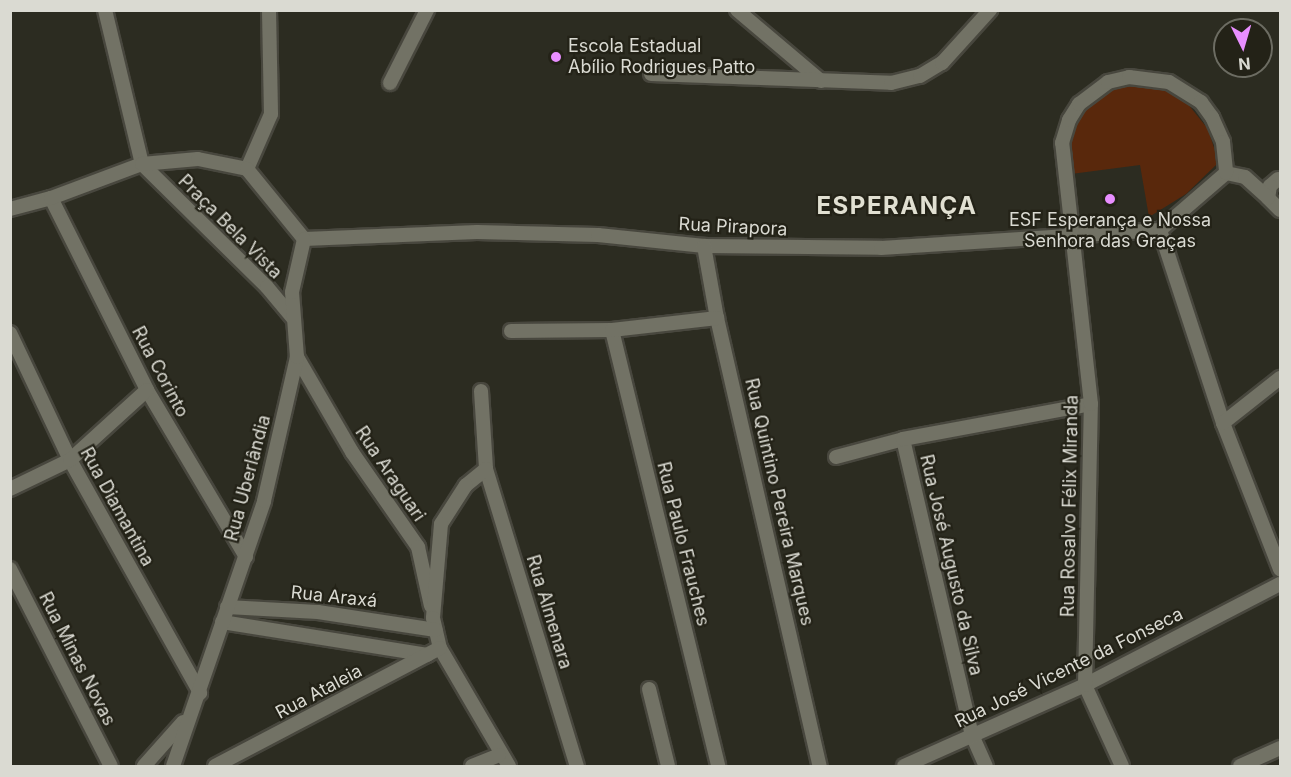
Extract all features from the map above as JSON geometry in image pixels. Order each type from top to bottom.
[{"type":"street","points":[[105,10],[142,164]]},
{"type":"street","points":[[248,170],[271,114],[268,10]]},
{"type":"street","points":[[390,83],[427,10]]},
{"type":"street","points":[[738,10],[821,81]]},
{"type":"street","points":[[651,74],[891,83],[920,76],[957,50],[990,10]]},
{"type":"street","points":[[1075,238],[1066,199],[1062,142],[1069,120],[1079,104],[1108,82],[1129,78],[1169,81],[1201,102],[1223,142],[1226,172]]},
{"type":"street","points":[[10,209],[51,198],[142,164],[198,159],[248,170],[304,239]]},
{"type":"street","name":"Praça Bela Vista","points":[[142,164],[267,287],[292,317]]},
{"type":"street","points":[[1226,172],[1245,177],[1279,179]]},
{"type":"street","points":[[1226,172],[1161,230],[1223,423],[1281,569]]},
{"type":"street","points":[[1245,177],[1280,211]]},
{"type":"street","points":[[1268,198],[1270,186],[1279,179]]},
{"type":"street","name":"Rua Corinto","points":[[51,198],[147,390],[246,557]]},
{"type":"street","name":"Rua Pirapora","points":[[304,239],[477,232],[598,235],[704,246],[881,248],[1075,238],[1161,230]]},
{"type":"street","name":"Rua Rosalvo Félix Miranda","points":[[1075,238],[1091,404],[1085,685],[1122,766]]},
{"type":"street","name":"Rua Uberlândia","points":[[144,766],[186,718],[200,693],[264,501],[297,357],[292,317],[293,280],[304,239]]},
{"type":"street","name":"Rua Quintino Pereira Marques","points":[[704,246],[717,318],[820,766]]},
{"type":"street","points":[[511,331],[612,330],[717,318]]},
{"type":"street","name":"Rua Paulo Frauches","points":[[612,330],[718,766]]},
{"type":"street","name":"Rua Diamantina","points":[[10,333],[70,460],[200,693]]},
{"type":"street","name":"Rua Araguari","points":[[297,357],[352,452],[421,554],[440,648],[499,755],[509,766]]},
{"type":"street","points":[[1223,423],[1281,378]]},
{"type":"street","points":[[10,489],[70,460],[147,390]]},
{"type":"street","name":"Rua Almenara","points":[[481,391],[486,469],[577,766]]},
{"type":"street","name":"Rua José Augusto da Silva","points":[[836,457],[903,439],[1091,404]]},
{"type":"street","name":"Rua José Augusto da Silva","points":[[903,439],[972,735],[986,766]]},
{"type":"street","points":[[434,624],[441,525],[466,485],[486,469]]},
{"type":"street","name":"Rua Minas Novas","points":[[10,569],[111,766]]},
{"type":"street","name":"Rua José Vicente da Fonseca","points":[[904,766],[1085,685],[1281,584]]},
{"type":"street","name":"Rua Araxá","points":[[227,608],[318,612],[434,624]]},
{"type":"street","points":[[222,622],[427,655]]},
{"type":"street","name":"Rua Ataleia","points":[[215,766],[440,648]]},
{"type":"street","points":[[649,688],[668,766]]},
{"type":"street","name":"Rua Uberlândia","points":[[172,766],[186,718]]},
{"type":"street","points":[[1240,766],[1281,748]]},
{"type":"street","points":[[472,766],[499,755]]},
{"type":"shaded area","points":[[1128,84],[1154,85],[1183,98],[1208,129],[1216,154],[1216,165],[1186,194],[1149,217],[1140,165],[1071,174],[1067,142],[1072,122],[1082,108],[1110,87]]},
{"type":"place","name":"Escola Estadual Abílio Rodrigues Patto","points":[[556,57]]},
{"type":"place","name":"ESF Esperança e Nossa Senhora das Graças","points":[[1110,199]]},
{"type":"district","name":"ESPERANÇA","points":[[897,206]]}]
